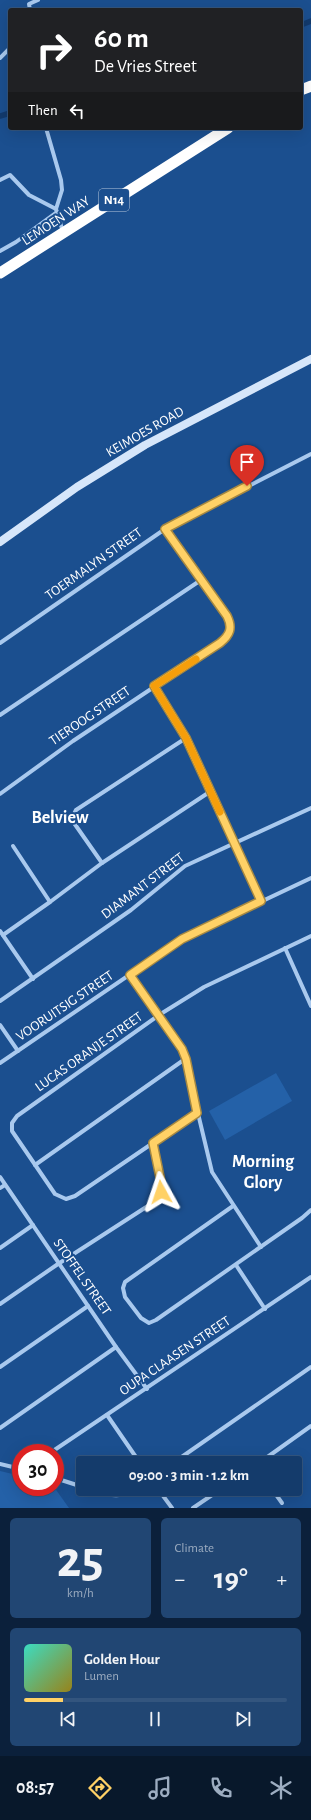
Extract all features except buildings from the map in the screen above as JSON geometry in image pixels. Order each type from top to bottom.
[{"type":"highway","name":"LEMOEN WAY","points":[[0,273],[225,130]]},
{"type":"street","points":[[30,8],[29,4],[38,0]]},
{"type":"street","points":[[0,58],[8,50]]},
{"type":"street","points":[[47,130],[61,180],[62,190],[56,211],[64,233]]},
{"type":"street","points":[[0,180],[10,175],[29,196],[56,211]]},
{"type":"street","points":[[0,251],[16,242],[56,211]]},
{"type":"street","name":"KEIMOES ROAD","points":[[0,542],[87,481],[139,449],[311,359]]},
{"type":"street","name":"TOERMALYN STREET","points":[[0,643],[165,529],[311,454]]},
{"type":"street","name":"TIEROOG STREET","points":[[0,794],[68,744],[220,643],[230,633],[231,626],[229,620],[165,529]]},
{"type":"street","points":[[0,708],[2,714],[201,580]]},
{"type":"street","points":[[154,686],[186,738],[261,901]]},
{"type":"street","points":[[102,863],[74,823],[73,816],[76,810],[186,738]]},
{"type":"street","points":[[33,978],[1,933],[50,902],[102,863],[211,791]]},
{"type":"street","name":"DIAMANT STREET","points":[[0,1001],[136,906],[185,866],[234,842],[311,808]]},
{"type":"street","points":[[13,846],[50,902]]},
{"type":"street","name":"VOORUITSIG STREET","points":[[0,1063],[182,939],[311,879]]},
{"type":"street","name":"LUCAS ORANJE STREET","points":[[197,1113],[70,1199],[59,1197],[12,1131],[12,1122],[15,1118],[159,1015],[211,982],[311,936]]},
{"type":"street","points":[[286,948],[311,1006]]},
{"type":"street","points":[[130,975],[180,1046],[186,1059],[197,1113],[213,1174],[233,1206],[262,1247]]},
{"type":"street","points":[[0,1025],[18,1051]]},
{"type":"street","points":[[35,1165],[186,1059]]},
{"type":"street","points":[[0,1304],[58,1264],[154,1202],[160,1196],[161,1182],[153,1143]]},
{"type":"street","name":"STOFFEL STREET","points":[[0,1177],[58,1264],[147,1389]]},
{"type":"street","points":[[0,1188],[5,1185]]},
{"type":"street","points":[[233,1206],[125,1282],[123,1288],[125,1297],[141,1318],[146,1322],[156,1320],[262,1247],[311,1210]]},
{"type":"street","points":[[0,1248],[32,1225]]},
{"type":"street","points":[[236,1265],[265,1309]]},
{"type":"street","name":"OUPA CLAASEN STREET","points":[[64,1444],[265,1309],[311,1276]]},
{"type":"street","points":[[0,1367],[88,1306]]},
{"type":"street","points":[[0,1428],[116,1347]]},
{"type":"street","points":[[183,1456],[311,1367]]},
{"type":"street","points":[[107,1415],[135,1456]]},
{"type":"street","points":[[269,1456],[311,1426]]},
{"type":"street","points":[[0,1464],[12,1467]]},
{"type":"street","points":[[64,1481],[76,1485]]},
{"type":"street","points":[[163,1496],[172,1508]]},
{"type":"street","points":[[193,1508],[211,1496]]},
{"type":"street","points":[[277,1496],[282,1503]]},
{"type":"shaded area","points":[[276,1073],[292,1101],[225,1140],[209,1111]]},
{"type":"shaded area","points":[[0,1471],[12,1474],[12,1496],[60,1496],[69,1508],[0,1508]]},
{"type":"waterway","points":[[303,24],[311,21]]},
{"type":"waterway","points":[[0,116],[8,114]]},
{"type":"slow traffic","points":[[196,659],[154,686],[186,738],[220,812]]},
{"type":"district","name":"Belview","points":[[60,818]]},
{"type":"district","name":"Morning Glory","points":[[263,1172]]},
{"type":"route","points":[[161,1192],[162,1186],[153,1143],[197,1113],[186,1059],[182,1049],[130,975],[182,939],[261,901],[186,738],[154,686],[220,643],[230,633],[231,626],[227,616],[165,529],[247,486]]}]
